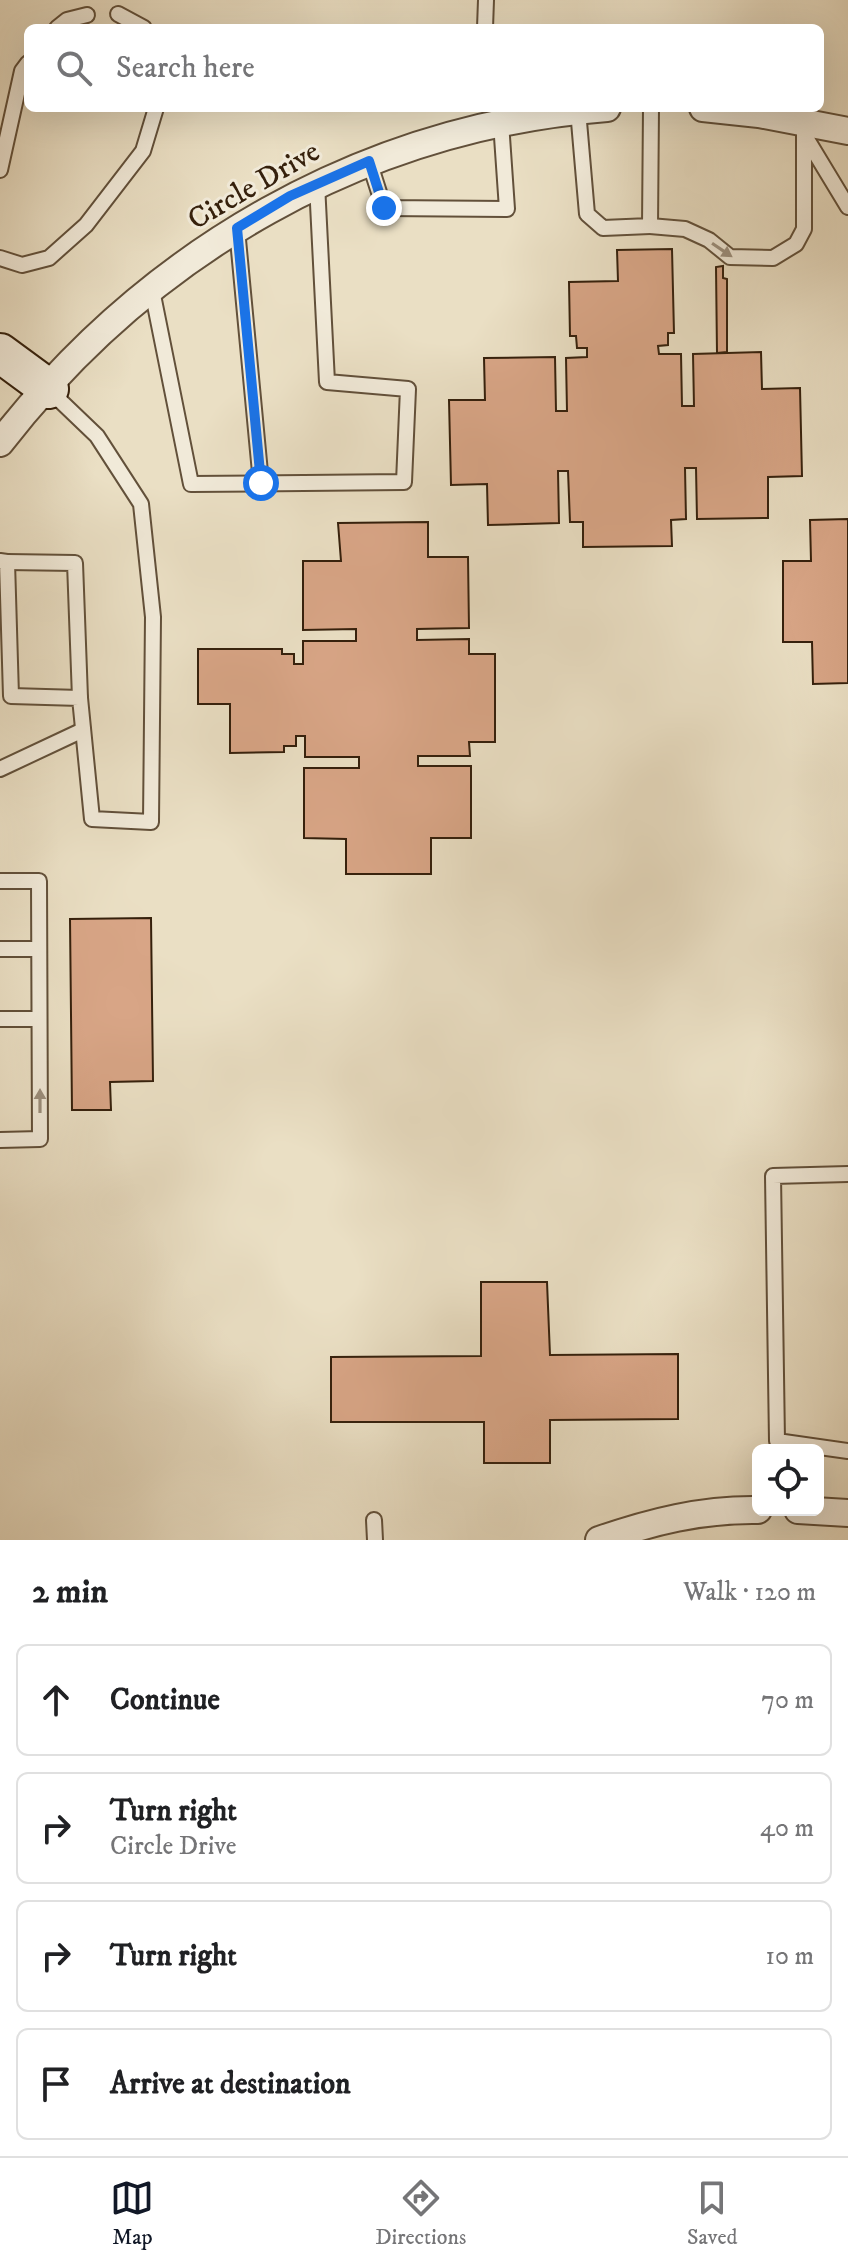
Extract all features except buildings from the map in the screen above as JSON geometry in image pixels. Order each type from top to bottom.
[{"type":"street","name":"Circle Drive","points":[[0,443],[89,346],[152,290],[237,228],[317,184],[369,161],[501,114],[540,112]]},
{"type":"street","points":[[723,112],[800,127],[848,131]]},
{"type":"street","points":[[0,353],[49,389]]},
{"type":"street","points":[[599,1540],[655,1520],[728,1509],[752,1510]]},
{"type":"street","points":[[824,1512],[848,1513]]},
{"type":"lane","points":[[485,24],[486,0]]},
{"type":"lane","points":[[118,14],[137,24]]},
{"type":"lane","points":[[62,24],[87,15]]},
{"type":"lane","points":[[0,170],[24,68]]},
{"type":"lane","points":[[0,258],[22,265],[49,258],[86,225],[143,151],[155,112]]},
{"type":"lane","points":[[578,112],[587,214],[603,228],[650,226],[685,229],[709,240],[730,257],[773,258],[796,244],[804,229],[800,127]]},
{"type":"lane","points":[[650,226],[651,112]]},
{"type":"lane","points":[[369,161],[384,208],[507,209],[501,114]]},
{"type":"lane","points":[[800,127],[848,207]]},
{"type":"lane","points":[[152,290],[191,484],[404,482],[408,389],[327,382],[317,184]]},
{"type":"lane","points":[[237,228],[261,483]]},
{"type":"lane","points":[[49,389],[97,436],[141,504],[153,617],[151,822],[92,819],[80,698],[75,563],[4,562],[11,696],[80,698]]},
{"type":"lane","points":[[0,769],[83,730]]},
{"type":"lane","points":[[0,881],[39,881],[40,1139],[0,1140]]},
{"type":"lane","points":[[0,949],[39,949]]},
{"type":"lane","points":[[0,1019],[39,1019]]},
{"type":"lane","points":[[848,1174],[773,1176],[777,1441],[848,1451]]},
{"type":"lane","points":[[374,1520],[375,1540]]},
{"type":"route","points":[[261,483],[237,228],[290,196],[369,161],[384,208]]}]
